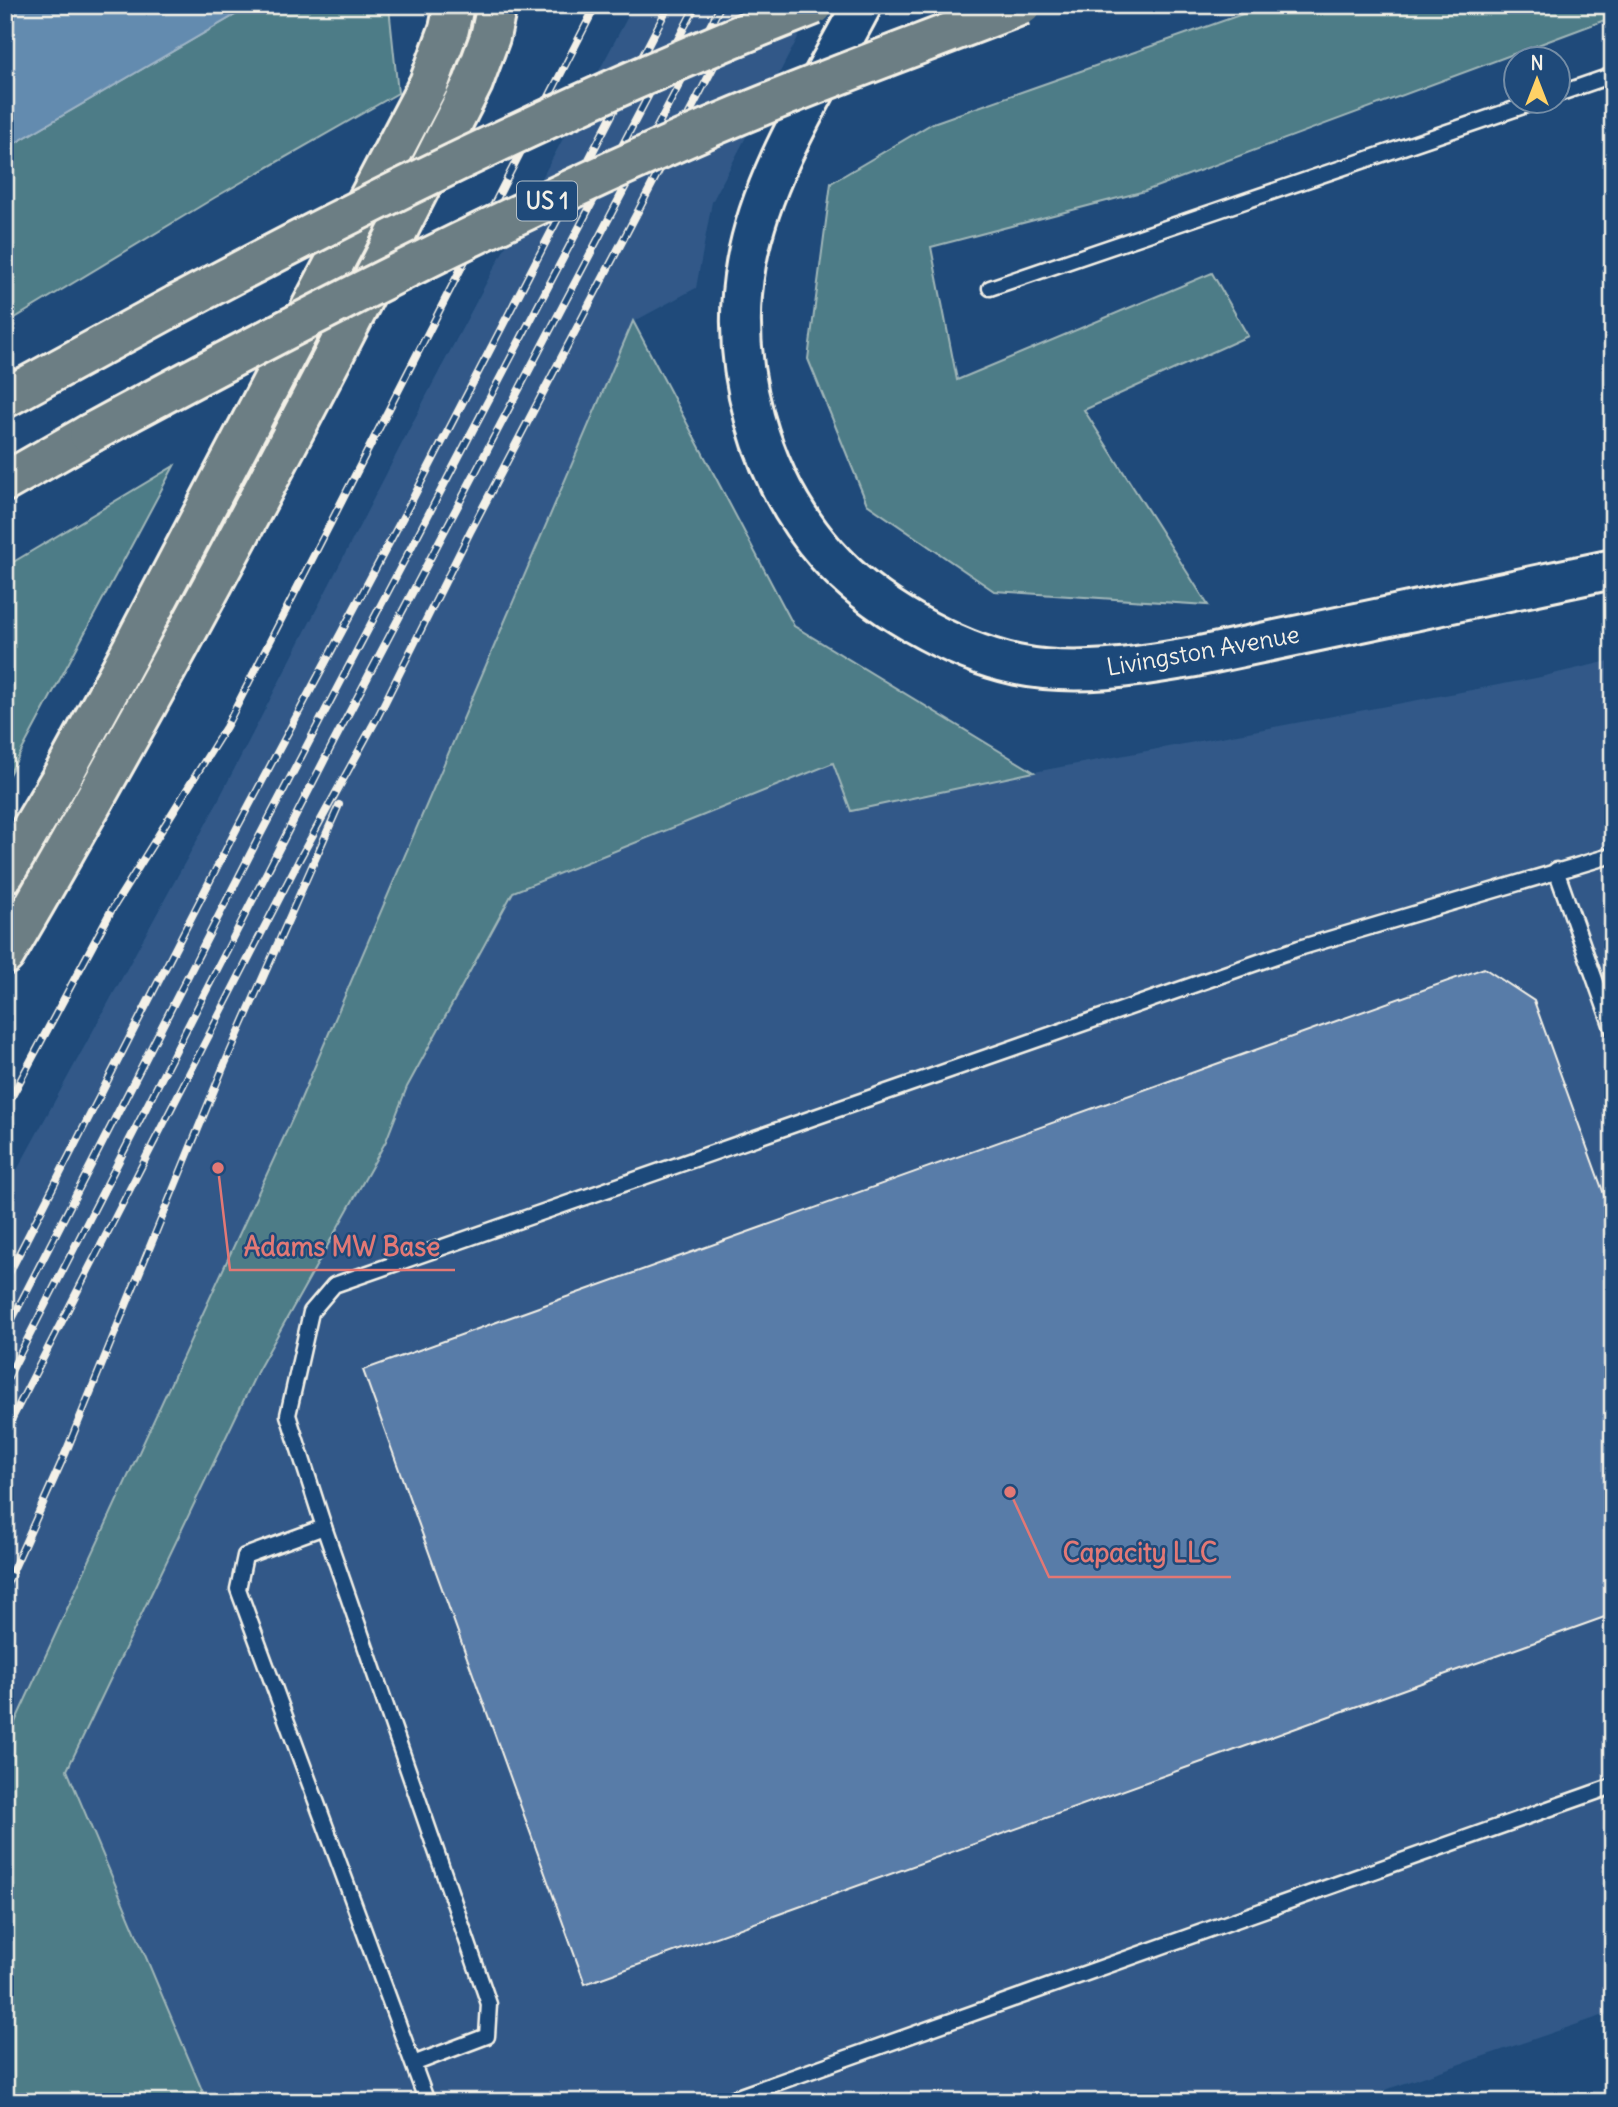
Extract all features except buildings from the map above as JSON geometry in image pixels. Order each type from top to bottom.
[{"type":"highway","points":[[5,873],[128,656],[424,93],[439,58],[454,5]]},
{"type":"highway","points":[[5,955],[132,734],[260,498],[473,83],[490,37],[497,5]]},
{"type":"highway","points":[[5,398],[261,259],[498,142],[744,32],[814,5]]},
{"type":"highway","name":"US 1","points":[[5,482],[89,434],[350,296],[598,177],[708,128],[1022,5]]},
{"type":"main road","name":"Livingston Avenue","points":[[862,5],[780,161],[763,200],[746,265],[741,304],[741,340],[754,416],[784,490],[804,526],[828,556],[886,604],[919,627],[983,655],[1016,665],[1086,670],[1156,664],[1195,657],[1613,569]]},
{"type":"lane","points":[[1572,89],[1613,75]]},
{"type":"lane","points":[[990,288],[1502,113]]},
{"type":"lane","points":[[413,2064],[487,2036],[489,2004],[324,1527],[288,1415],[311,1312],[334,1285],[1299,947],[1613,855]]},
{"type":"lane","points":[[1556,870],[1613,1030]]},
{"type":"lane","points":[[324,1527],[245,1556],[238,1589],[426,2102]]},
{"type":"lane","points":[[723,2102],[1613,1786]]},
{"type":"shaded area","points":[[5,5],[266,5],[242,11],[5,149]]},
{"type":"shaded area","points":[[634,5],[815,5],[712,202],[696,288],[633,322],[294,1115],[5,1744],[5,1192],[207,822],[432,385]]},
{"type":"shaded area","points":[[1613,660],[1613,2012],[1350,2102],[207,2102],[67,1771],[258,1370],[386,1141],[407,1087],[513,892],[833,763],[851,811],[1034,772],[1536,678]]},
{"type":"green space","points":[[266,5],[389,7],[398,93],[214,198],[5,324],[5,149],[242,11]]},
{"type":"green space","points":[[1268,5],[1613,5],[1613,17],[1535,46],[1502,46],[1502,58],[1145,191],[931,247],[957,380],[1212,273],[1248,336],[1084,410],[1208,605],[994,591],[867,504],[808,359],[831,183],[933,123]]},
{"type":"green space","points":[[633,321],[794,626],[1034,772],[851,811],[833,763],[513,892],[407,1087],[386,1141],[258,1370],[67,1770],[207,2102],[5,2102],[5,1744],[294,1115]]},
{"type":"green space","points":[[174,466],[5,782],[5,567]]},
{"type":"railway","points":[[5,1109],[111,911],[226,727],[596,5]]},
{"type":"railway","points":[[5,1281],[237,828],[412,500],[669,5]]},
{"type":"railway","points":[[5,1333],[258,839],[696,5]]},
{"type":"railway","points":[[5,1383],[329,751],[721,5]]},
{"type":"railway","points":[[5,1432],[299,860],[378,716],[470,532],[746,5]]},
{"type":"railway","points":[[5,1588],[66,1452],[223,1068],[339,805]]},
{"type":"place","name":"Adams MW Base","points":[[218,1168]]},
{"type":"place","name":"Capacity LLC","points":[[1010,1492]]}]
